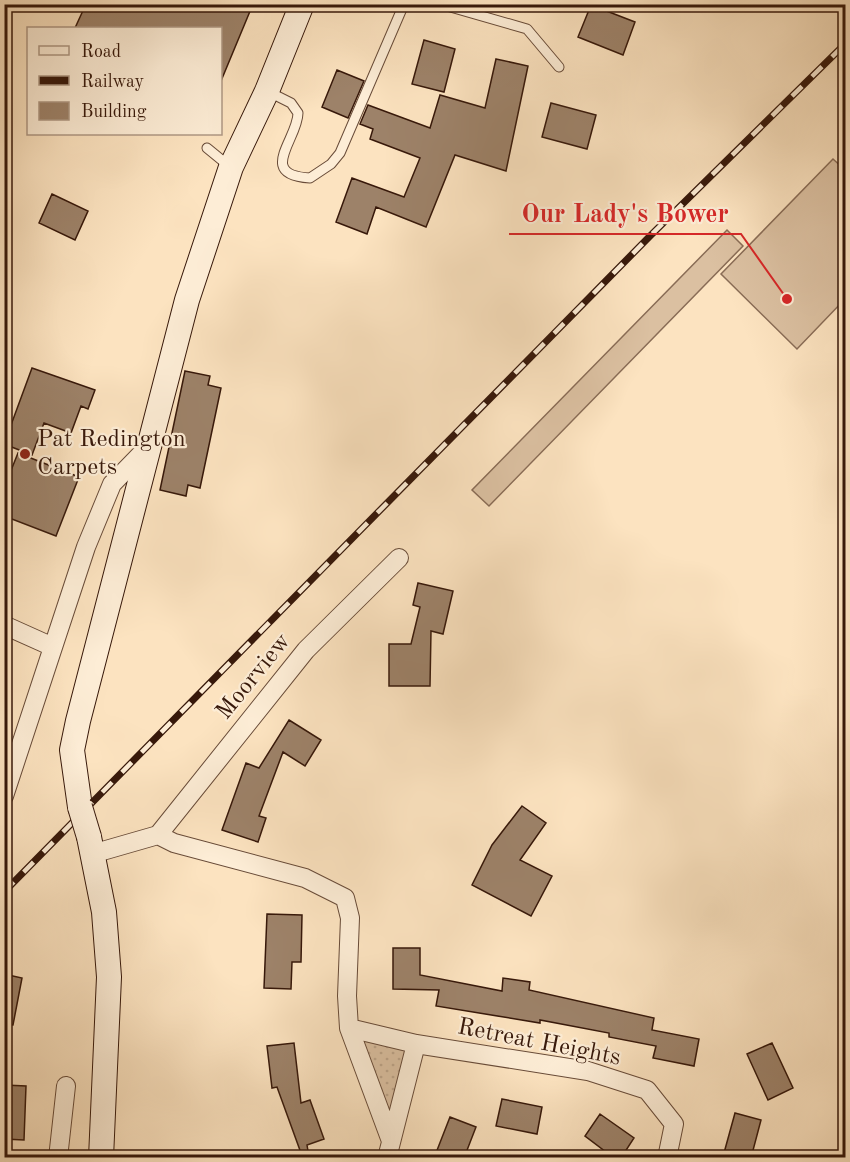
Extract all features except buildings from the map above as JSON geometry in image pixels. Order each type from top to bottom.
[{"type":"main road","points":[[101,1158],[109,977],[104,912],[91,846],[80,807],[72,750],[147,448],[187,300],[231,167],[267,91],[298,5]]},
{"type":"street","points":[[4,796],[86,547],[112,484],[147,448]]},
{"type":"street","name":"Moorview","points":[[158,835],[306,650],[399,558]]},
{"type":"street","points":[[4,625],[53,647]]},
{"type":"street","points":[[91,846],[158,835],[174,843],[305,878],[345,898],[350,918],[347,996],[349,1028],[389,1149]]},
{"type":"street","name":"Retreat Heights","points":[[349,1028],[416,1044],[588,1071],[646,1090],[674,1124],[667,1158]]},
{"type":"street","points":[[389,1149],[416,1044]]},
{"type":"street","points":[[58,1158],[66,1086]]},
{"type":"lane","points":[[267,91],[291,103],[298,112],[298,125],[281,154],[283,166],[289,173],[310,178],[331,164],[340,153],[404,4]]},
{"type":"lane","points":[[440,4],[526,29],[559,67]]},
{"type":"lane","points":[[207,148],[231,167]]},
{"type":"shaded area","points":[[833,159],[845,170],[845,299],[797,349],[721,274]]},
{"type":"shaded area","points":[[727,230],[743,246],[489,506],[472,490]]},
{"type":"shaded area","points":[[349,1028],[416,1044],[391,1140]]},
{"type":"railway","points":[[4,892],[651,235],[846,43]]},
{"type":"place","name":"Our Lady's Bower","points":[[787,299]]},
{"type":"place","name":"Pat Redington Carpets","points":[[25,454]]}]
